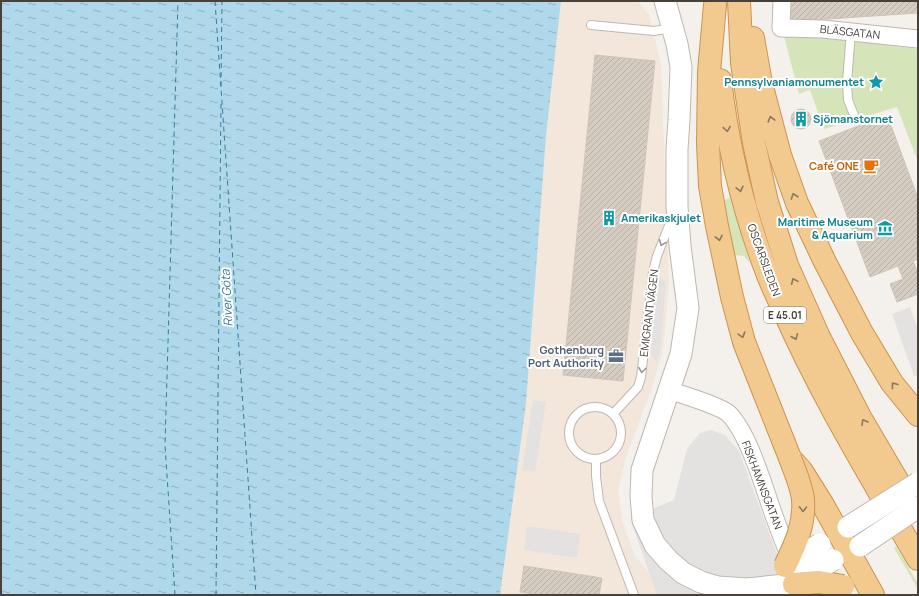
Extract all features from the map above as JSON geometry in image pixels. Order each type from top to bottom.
[{"type":"highway","name":"OSCARSLEDEN","points":[[739,1],[742,63],[754,143],[767,202],[787,265],[819,337],[857,410],[918,515]]},
{"type":"highway","points":[[749,1],[761,83],[780,156],[797,203],[824,262],[862,333],[892,383],[918,415]]},
{"type":"highway","name":"OSCARSLEDEN","points":[[715,3],[717,62],[730,151],[745,208],[766,271],[799,346],[840,425],[918,559]]},
{"type":"highway","points":[[715,3],[709,72],[708,144],[710,186],[732,297],[744,342],[790,458],[803,499],[803,514],[798,539],[794,582],[819,582],[843,586],[866,595]]},
{"type":"highway","points":[[790,458],[800,470],[838,532],[840,556],[873,595]]},
{"type":"street","name":"EMIGRANTVÄGEN","points":[[665,1],[673,28],[681,67],[680,120],[677,149],[677,206],[680,246],[688,308],[681,354],[642,470],[641,496],[643,520],[655,545],[668,560],[683,574],[701,582],[718,587],[747,590],[794,582]]},
{"type":"street","name":"BLÄSGATAN","points":[[782,1],[782,28],[823,29],[918,39]]},
{"type":"street","name":"FISKHAMNSGATAN","points":[[670,390],[717,407],[728,413],[741,431],[752,456],[781,535],[794,582]]},
{"type":"street","points":[[794,582],[820,544],[918,483]]},
{"type":"street","points":[[794,582],[840,556],[918,508]]},
{"type":"lane","points":[[591,24],[654,31],[673,28]]},
{"type":"lane","points":[[851,32],[847,82],[848,100],[856,120]]},
{"type":"lane","name":"EMIGRANTVÄGEN","points":[[613,414],[638,387],[641,377],[653,272],[657,256],[677,206]]},
{"type":"lane","points":[[601,407],[613,414],[620,425],[621,438],[618,446],[612,453],[604,458],[596,459],[581,455],[575,450],[569,437],[571,422],[575,416],[587,408],[601,407]]},
{"type":"lane","points":[[596,459],[596,476],[599,501],[634,595]]},
{"type":"shaded area","points":[[561,1],[638,1],[649,15],[661,64],[669,283],[663,352],[652,388],[625,460],[618,492],[623,524],[635,556],[663,588],[676,595],[500,595],[526,404],[546,136]]},
{"type":"shaded area","points":[[656,271],[666,283],[660,351],[657,363],[647,348]]},
{"type":"shaded area","points":[[910,307],[918,330],[918,376],[914,376],[892,314]]},
{"type":"shaded area","points":[[533,400],[546,402],[535,472],[522,470]]},
{"type":"shaded area","points":[[711,430],[725,435],[739,451],[792,595],[657,595],[630,518],[674,500],[687,449],[700,433]]},
{"type":"shaded area","points":[[527,526],[580,534],[577,558],[524,550]]},
{"type":"green space","points":[[783,32],[918,49],[918,162],[897,107],[824,129],[810,90],[799,94]]},
{"type":"green space","points":[[730,198],[750,263],[744,256],[735,255],[731,258],[722,201]]},
{"type":"green space","points":[[896,546],[918,584],[918,589],[894,548]]},
{"type":"water","name":"River Göta","points":[[1,1],[561,1],[546,136],[526,404],[500,595],[1,595]]},
{"type":"building","points":[[785,1],[918,1],[918,13],[784,22]]},
{"type":"building","name":"Amerikaskjulet","points":[[595,55],[655,61],[623,381],[563,375]]},
{"type":"building","name":"Sjömanstornet","points":[[801,109],[808,112],[811,119],[808,126],[801,129],[794,126],[791,119],[794,112]]},
{"type":"building","name":"Maritime Museum & Aquarium","points":[[887,115],[918,198],[918,259],[913,261],[918,273],[918,294],[897,302],[890,284],[903,279],[898,266],[870,277],[819,141]]},
{"type":"building","points":[[524,566],[602,578],[599,595],[542,595],[520,592]]},
{"type":"ferry route","points":[[175,595],[165,445],[178,1]]},
{"type":"ferry route","points":[[215,1],[256,595]]},
{"type":"ferry route","points":[[221,86],[222,1]]},
{"type":"ferry route","points":[[216,595],[221,102]]},
{"type":"place","name":"Pennsylvaniamonumentet","points":[[876,82]]},
{"type":"place","name":"Sjömanstornet","points":[[801,119]]},
{"type":"place","name":"Café ONE","points":[[871,166]]},
{"type":"place","name":"Amerikaskjulet","points":[[609,218]]},
{"type":"place","name":"Maritime Museum & Aquarium","points":[[885,228]]},
{"type":"place","name":"Gothenburg Port Authority","points":[[616,356]]}]
